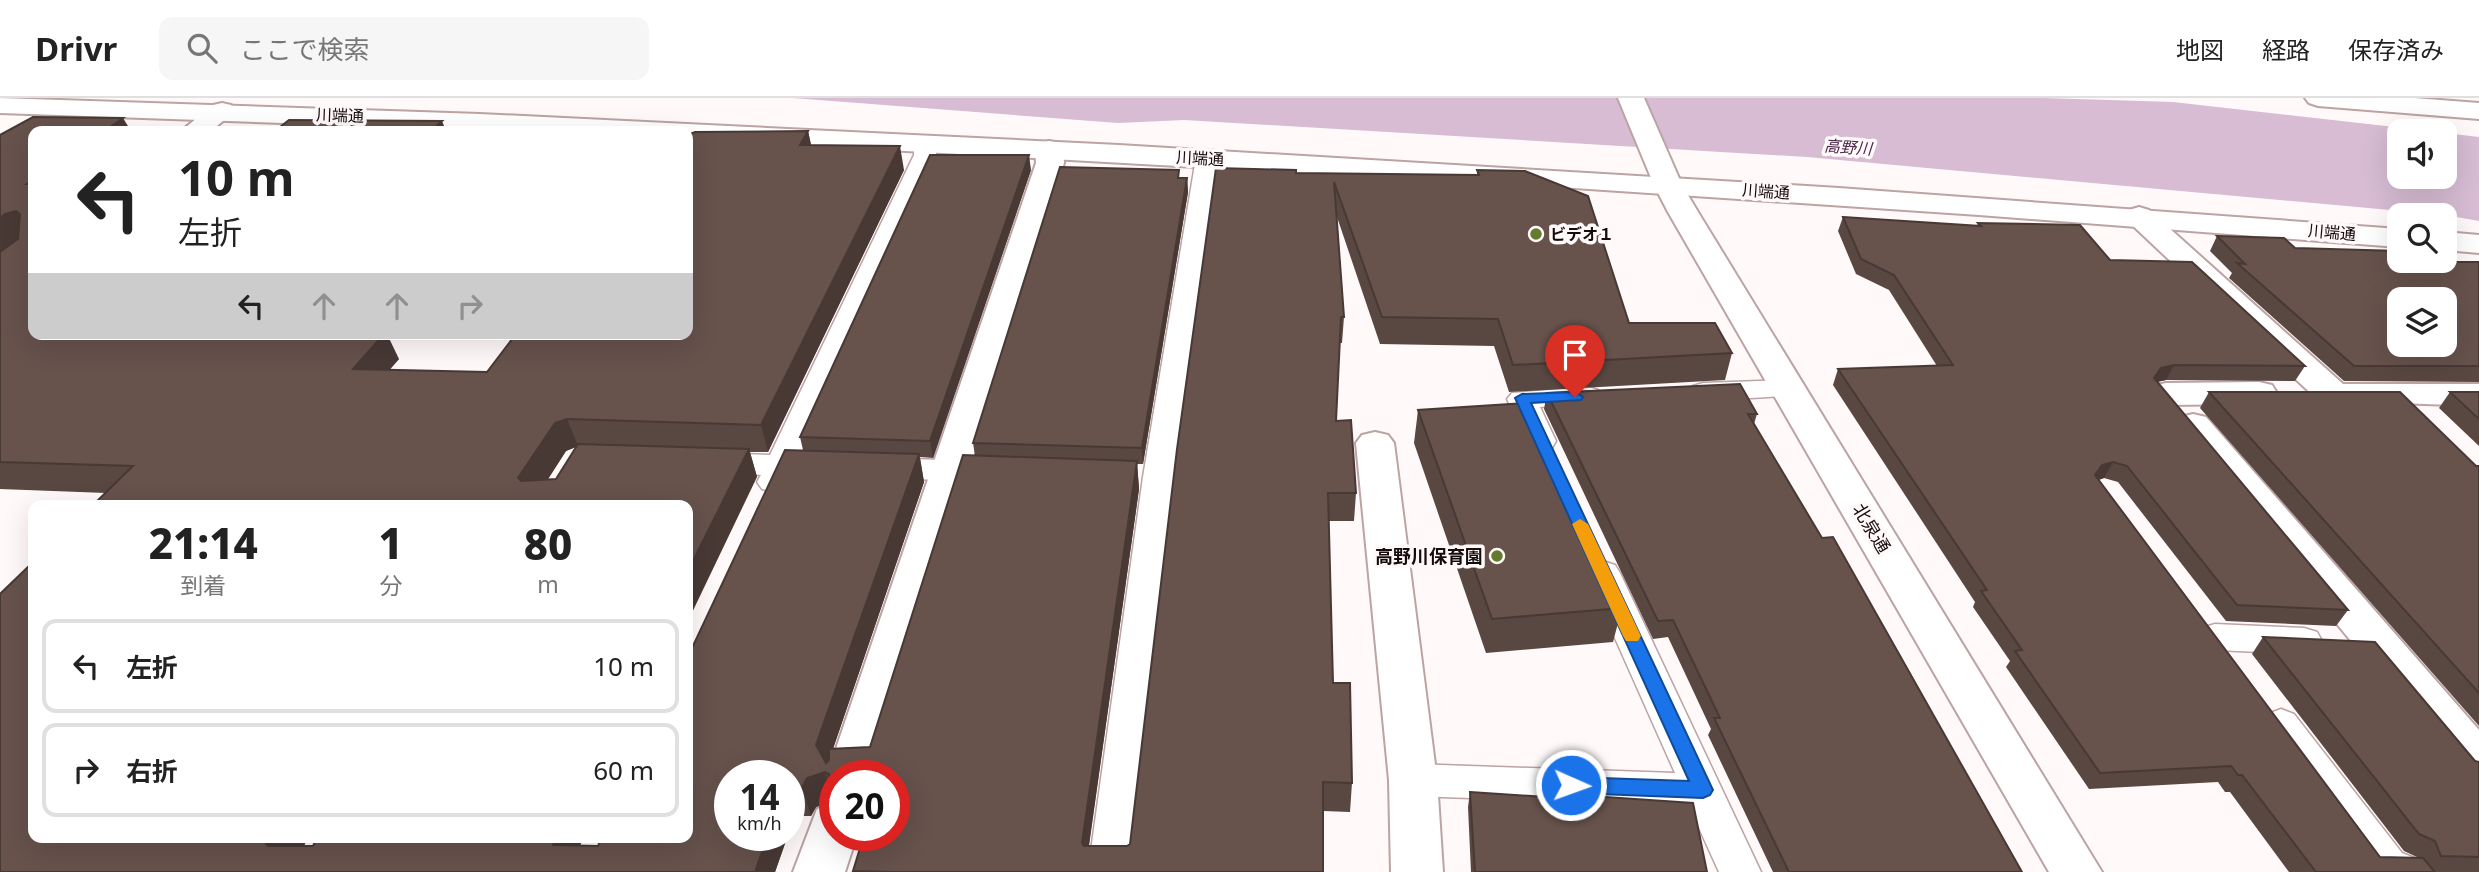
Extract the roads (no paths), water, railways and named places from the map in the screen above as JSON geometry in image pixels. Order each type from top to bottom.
[{"type":"main road","name":"北泉通","points":[[1630,98],[1662,172],[2076,872]]},
{"type":"main road","points":[[2318,98],[2479,111]]},
{"type":"main road","name":"川端通","points":[[0,105],[222,111],[382,124],[502,126]]},
{"type":"main road","points":[[201,126],[222,111]]},
{"type":"main road","name":"川端通","points":[[693,134],[1207,158],[1662,172],[2387,237]]},
{"type":"main road","points":[[856,760],[1050,163],[1049,149]]},
{"type":"main road","points":[[2139,216],[2332,393]]},
{"type":"main road","points":[[2457,242],[2479,244]]},
{"type":"main road","points":[[2479,395],[2166,394],[2479,763]]},
{"type":"main road","points":[[2401,396],[2430,424]]},
{"type":"main road","points":[[1376,443],[1413,780],[1416,872]]},
{"type":"main road","points":[[819,872],[826,851]]},
{"type":"lane","points":[[763,503],[925,155],[925,143]]},
{"type":"lane","points":[[1110,872],[1145,477],[1207,158]]},
{"type":"lane","points":[[1669,393],[1789,389]]},
{"type":"lane","points":[[1557,474],[1522,398],[1615,395]]},
{"type":"lane","points":[[687,463],[1007,472]]},
{"type":"lane","points":[[1592,550],[1740,872]]},
{"type":"lane","points":[[2192,605],[2240,669]]},
{"type":"lane","points":[[2216,637],[2379,644]]},
{"type":"lane","points":[[2264,702],[2387,866],[2402,872]]},
{"type":"lane","points":[[1413,780],[1703,790]]},
{"type":"water","name":"高野川","points":[[793,98],[2044,98],[2173,102],[2387,126],[2387,189],[2457,189],[2457,134],[2479,137],[2479,221],[2457,217],[2457,203],[2387,203],[2387,210],[1807,157],[1184,120],[1118,123]]},
{"type":"place","name":"ビデオ１","points":[[1536,234]]},
{"type":"place","name":"高野川保育園","points":[[1497,556]]}]
